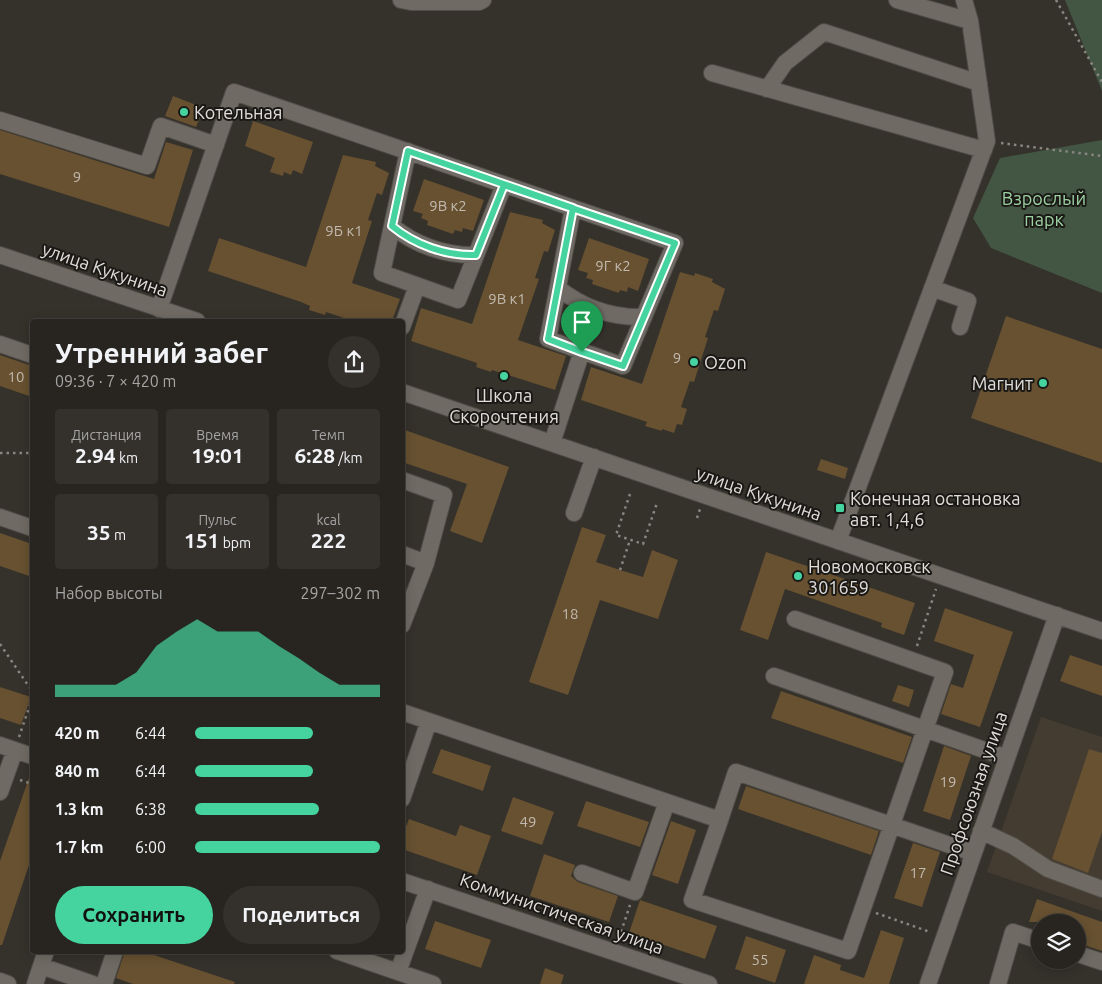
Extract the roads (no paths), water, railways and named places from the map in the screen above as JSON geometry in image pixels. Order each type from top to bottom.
[{"type":"street","points":[[401,0],[411,2],[479,2],[483,0]]},
{"type":"street","points":[[897,0],[970,21]]},
{"type":"street","points":[[838,541],[985,146],[979,83],[970,21],[964,0]]},
{"type":"street","points":[[767,89],[785,63],[824,32],[979,83]]},
{"type":"street","points":[[712,73],[985,146]]},
{"type":"street","points":[[159,309],[234,92],[408,151],[675,243],[623,366],[548,339],[573,208]]},
{"type":"street","points":[[0,120],[147,166],[161,126],[216,145]]},
{"type":"street","points":[[408,151],[382,274],[458,300],[504,185]]},
{"type":"street","points":[[392,226],[408,239],[456,256],[476,255]]},
{"type":"street","name":"улица Кукунина","points":[[0,255],[190,319]]},
{"type":"street","points":[[405,319],[417,286]]},
{"type":"street","points":[[558,288],[575,301],[623,318],[644,317]]},
{"type":"street","points":[[932,288],[968,301],[960,327]]},
{"type":"street","points":[[0,344],[30,354]]},
{"type":"street","points":[[552,443],[582,352]]},
{"type":"street","name":"улица Кукунина","points":[[405,393],[1102,631]]},
{"type":"street","points":[[574,513],[594,457]]},
{"type":"street","points":[[405,481],[444,495],[426,562],[405,617]]},
{"type":"street","points":[[0,517],[30,527]]},
{"type":"street","points":[[405,555],[426,562]]},
{"type":"street","name":"Профсоюзная улица","points":[[933,983],[944,936],[1056,615]]},
{"type":"street","points":[[795,619],[945,672],[925,729],[892,825],[863,909],[848,951],[692,900],[736,772],[892,825],[973,853]]},
{"type":"street","points":[[774,676],[1007,758]]},
{"type":"street","points":[[405,713],[720,820]]},
{"type":"street","points":[[405,790],[429,721]]},
{"type":"street","points":[[0,792],[8,748],[30,755]]},
{"type":"street","points":[[582,873],[635,892],[666,802]]},
{"type":"street","points":[[981,831],[1013,846],[1048,869],[1102,889]]},
{"type":"street","name":"Коммунистическая улица","points":[[405,882],[710,984]]},
{"type":"street","points":[[405,953],[428,889]]},
{"type":"street","points":[[998,984],[1014,932],[1031,938]]},
{"type":"street","points":[[104,984],[114,954]]},
{"type":"street","points":[[346,954],[433,984]]},
{"type":"street","points":[[398,972],[405,954]]},
{"type":"street","points":[[1086,957],[1102,962]]},
{"type":"street","points":[[35,984],[43,959],[93,984]]},
{"type":"street","points":[[0,981],[8,984]]},
{"type":"place","name":"Котельная","points":[[184,112]]},
{"type":"place","name":"Ozon","points":[[694,362]]},
{"type":"place","name":"Школа Скорочтения","points":[[504,376]]},
{"type":"place","name":"Магнит","points":[[1043,383]]},
{"type":"place","name":"Конечная остановка авт. 1,4,6","points":[[840,508]]},
{"type":"place","name":"Новомосковск 301659","points":[[798,576]]},
{"type":"park label","name":"Взрослый парк","points":[[1044,208]]}]
